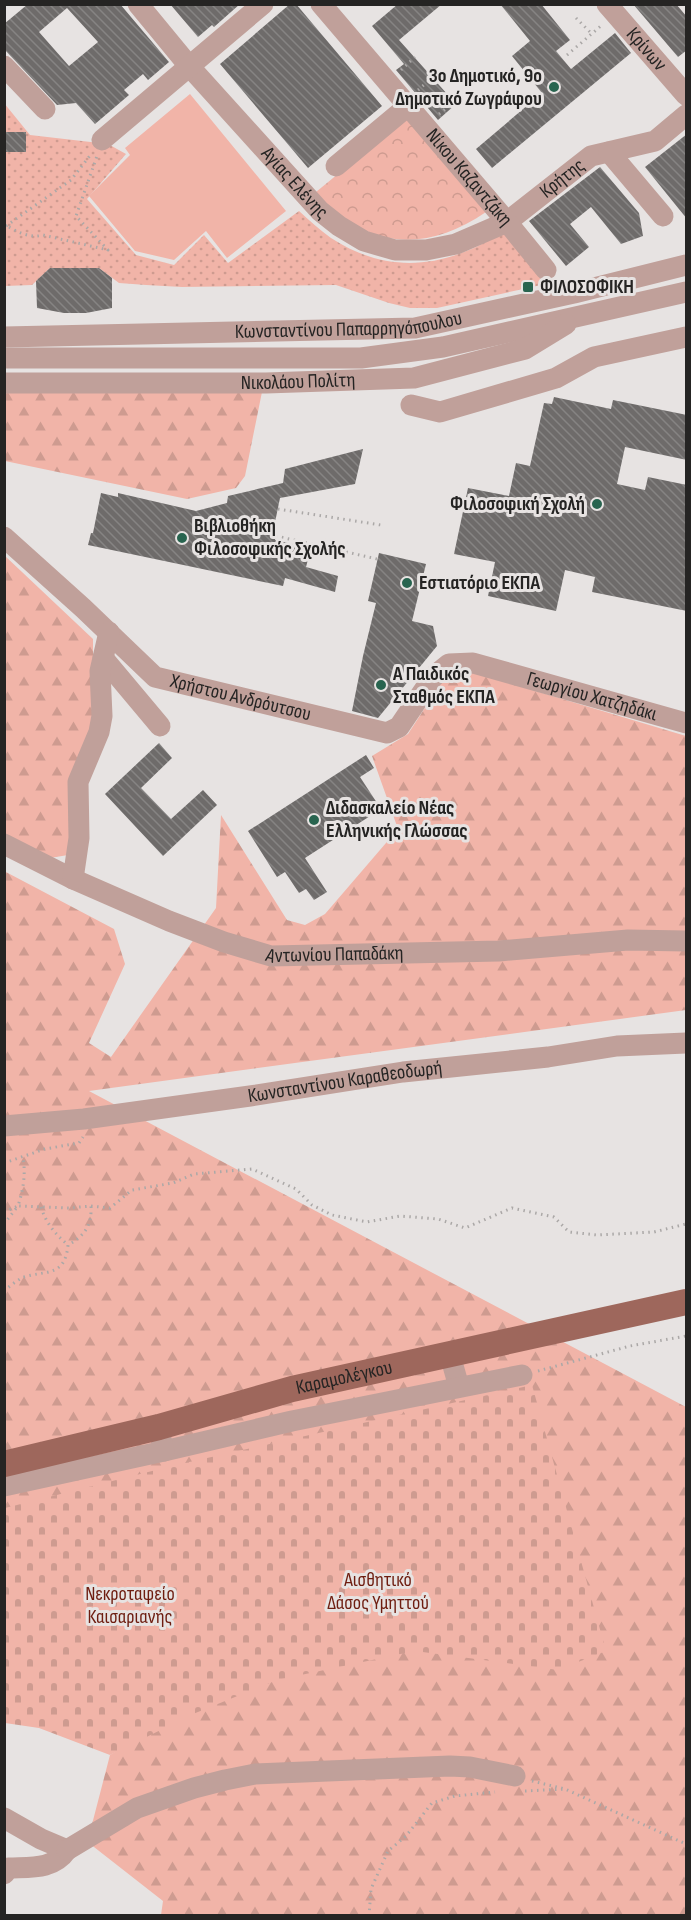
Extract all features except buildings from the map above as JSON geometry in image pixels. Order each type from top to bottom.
[{"type":"main road","name":"Καραμολέγκου","points":[[4,1464],[162,1439],[292,1389],[687,1302]]},
{"type":"street","name":"Αγίας Ελένης","points":[[138,4],[189,66],[320,211],[364,241],[395,250],[426,250],[456,244],[507,222]]},
{"type":"street","points":[[102,140],[263,4]]},
{"type":"street","name":"Νίκου Καζαντζάκη","points":[[321,4],[412,98],[546,270]]},
{"type":"street","name":"Κρίνων","points":[[611,9],[687,95]]},
{"type":"street","points":[[4,66],[45,109]]},
{"type":"street","points":[[336,166],[412,98]]},
{"type":"street","name":"Κρήτης","points":[[507,222],[591,156],[656,141],[687,116]]},
{"type":"street","points":[[609,152],[663,216]]},
{"type":"street","name":"Κωνσταντίνου Παπαρρηγόπουλου","points":[[4,337],[415,328],[687,265]]},
{"type":"street","name":"Κωνσταντίνου Παπαρρηγόπουλου","points":[[4,357],[361,358],[443,347],[687,292]]},
{"type":"street","points":[[574,293],[579,315]]},
{"type":"street","name":"Νικολάου Πολίτη","points":[[4,383],[266,383],[414,378],[525,349],[579,315]]},
{"type":"street","points":[[411,405],[440,411],[556,378],[594,357],[687,337]]},
{"type":"street","name":"Χρήστου Ανδρόυτσου","points":[[4,537],[155,676],[387,733]]},
{"type":"street","points":[[73,879],[79,838],[78,782],[99,732],[102,716],[100,671],[109,632]]},
{"type":"street","points":[[103,658],[160,726]]},
{"type":"street","name":"Γεωργίου Χατζηδάκι","points":[[387,733],[399,727],[433,677],[450,664],[474,663],[687,723]]},
{"type":"street","name":"Αντωνίου Παπαδάκη","points":[[4,844],[73,879],[191,929],[271,956],[499,951],[628,940],[687,941]]},
{"type":"street","name":"Κωνσταντίνου Καραθεοδωρή","points":[[4,1126],[84,1119],[404,1072],[548,1057],[617,1046],[687,1043]]},
{"type":"street","points":[[450,1355],[459,1387]]},
{"type":"street","points":[[4,1486],[162,1439],[292,1421],[522,1375]]},
{"type":"street","points":[[4,1874],[9,1868],[44,1867],[60,1859],[67,1850],[137,1808],[194,1788],[255,1774],[450,1766],[470,1767],[519,1783]]},
{"type":"street","points":[[4,1818],[41,1839],[67,1850]]},
{"type":"path","points":[[567,55],[592,34],[611,9]]},
{"type":"path","points":[[576,18],[592,34]]},
{"type":"path","points":[[398,72],[415,57]]},
{"type":"path","points":[[412,98],[433,77]]},
{"type":"path","points":[[437,116],[453,102]]},
{"type":"path","points":[[5,225],[70,180],[102,140]]},
{"type":"path","points":[[5,225],[36,237],[43,235],[108,250],[76,216],[102,140]]},
{"type":"path","points":[[278,509],[381,525]]},
{"type":"path","points":[[276,536],[377,559]]},
{"type":"path","points":[[4,1163],[45,1149],[80,1143],[86,1130],[84,1119]]},
{"type":"path","points":[[4,1224],[18,1206],[24,1182],[23,1158]]},
{"type":"path","points":[[4,1212],[18,1206],[69,1209],[91,1206],[110,1209],[132,1190],[173,1183],[194,1174],[252,1169],[296,1189],[312,1205],[332,1215],[367,1222],[400,1216],[438,1220],[465,1228],[512,1208],[554,1217],[569,1232],[597,1235],[654,1232],[687,1224]]},
{"type":"path","points":[[68,1245],[82,1237],[92,1219],[91,1206]]},
{"type":"path","points":[[41,1207],[55,1234],[68,1245]]},
{"type":"path","points":[[4,1291],[22,1278],[50,1273],[61,1266],[67,1257],[68,1245]]},
{"type":"path","points":[[522,1375],[630,1346],[687,1336]]},
{"type":"path","points":[[519,1783],[565,1789],[687,1844]]},
{"type":"path","points":[[519,1783],[565,1789]]},
{"type":"path","points":[[369,1916],[371,1890],[388,1851],[406,1836],[432,1803],[455,1796],[499,1791]]},
{"type":"green space","points":[[190,94],[286,211],[227,258],[206,231],[174,260],[135,251],[89,196],[130,155],[125,148]]},
{"type":"green space","points":[[4,103],[30,135],[108,144],[126,154],[87,199],[136,255],[174,265],[204,235],[228,263],[299,211],[331,238],[353,250],[396,262],[418,263],[462,253],[504,231],[546,284],[437,308],[410,308],[336,285],[182,287],[119,283],[99,268],[50,268],[32,285],[5,286]]},
{"type":"green space","points":[[406,118],[486,212],[463,226],[441,235],[418,239],[396,239],[375,234],[355,225],[335,211],[316,192]]},
{"type":"green space","points":[[263,387],[245,476],[236,488],[187,499],[5,461],[4,392]]},
{"type":"green space","points":[[4,555],[93,639],[97,697],[68,855],[50,858],[5,837]]},
{"type":"green space","name":"Αισθητικό Δάσος Υμηττού","points":[[465,670],[686,736],[686,1010],[89,1091],[686,1407],[686,1915],[161,1915],[163,1901],[85,1840],[90,1832],[110,1755],[115,1752],[5,1641],[4,871],[114,929],[125,964],[89,1043],[111,1057],[216,908],[221,815],[287,920],[305,925],[325,914],[398,829],[372,756],[408,734],[443,680]]},
{"type":"green space","name":"Νεκροταφείο Καισαριανής","points":[[532,1385],[606,1651],[558,1670],[415,1651],[277,1680],[193,1714],[110,1755],[39,1728],[5,1723],[5,1508],[176,1465]]},
{"type":"place","name":"3ο Δημοτικό, 9ο Δημοτικό Ζωγράφου","points":[[554,87]]},
{"type":"place","name":"ΦΙΛΟΣΟΦΙΚΗ","points":[[528,287]]},
{"type":"place","name":"Φιλοσοφική Σχολή","points":[[597,504]]},
{"type":"place","name":"Βιβλιοθήκη Φιλοσοφικής Σχολής","points":[[182,538]]},
{"type":"place","name":"Εστιατόριο ΕΚΠΑ","points":[[407,583]]},
{"type":"place","name":"Α Παιδικός Σταθμός ΕΚΠΑ","points":[[381,685]]},
{"type":"place","name":"Διδασκαλείο Νέας Ελληνικής Γλώσσας","points":[[314,820]]}]
